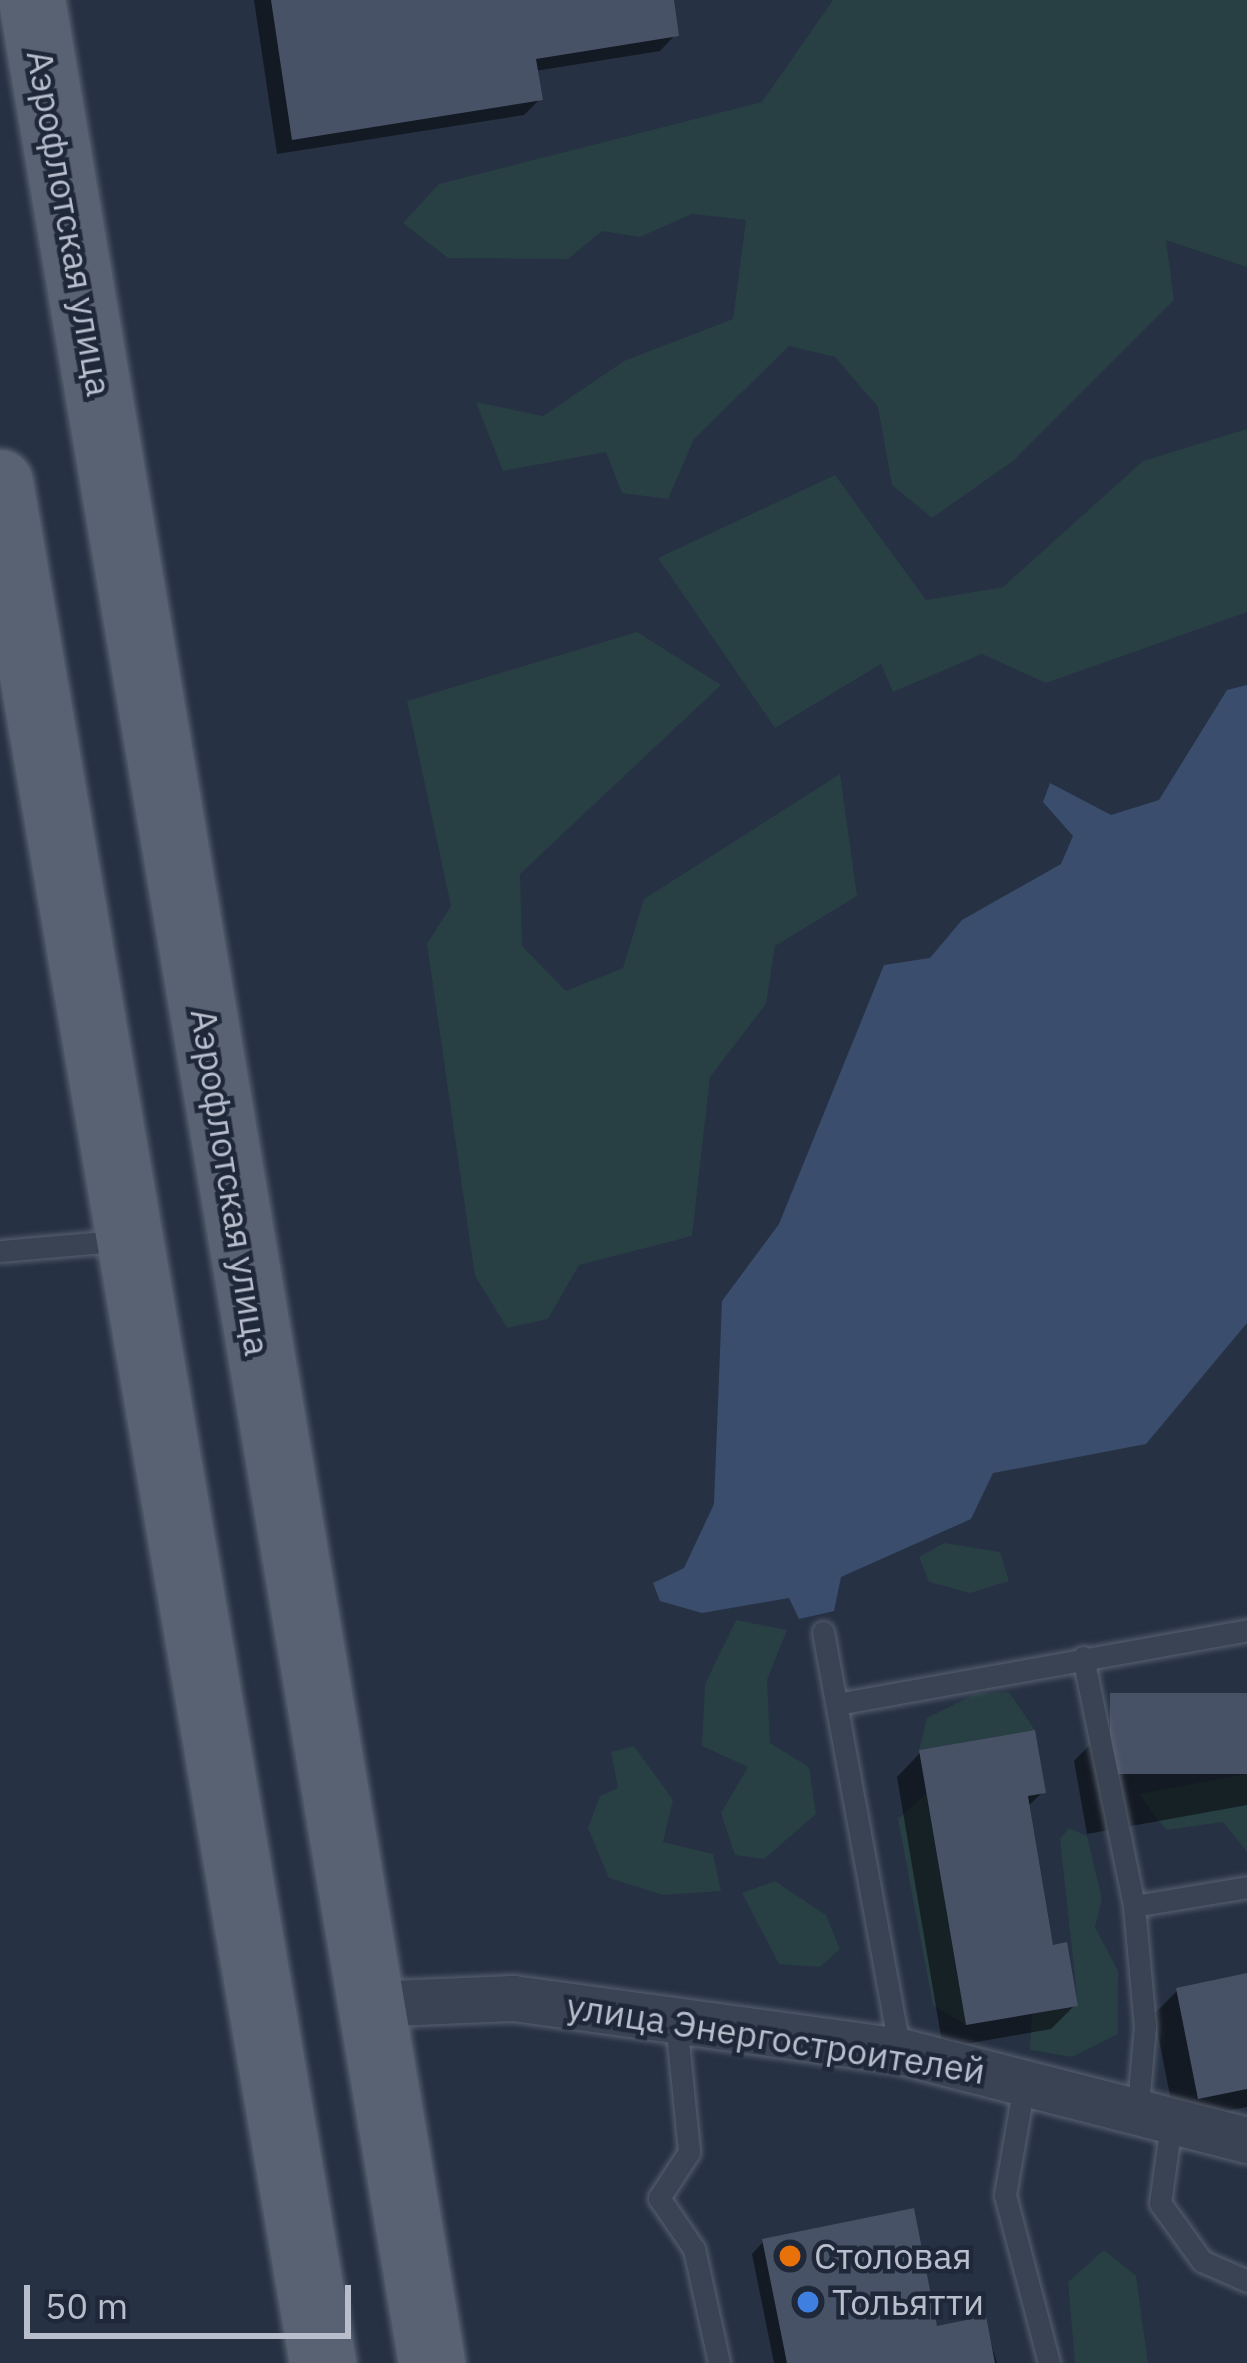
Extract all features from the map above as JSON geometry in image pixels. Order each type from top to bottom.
[{"type":"main road","name":"Аэрофлотская улица","points":[[32,0],[432,2363]]},
{"type":"main road","points":[[0,483],[323,2363]]},
{"type":"street","name":"улица Энергостроителей","points":[[368,2004],[513,1998],[900,2050],[1155,2110],[1247,2140]]},
{"type":"lane","points":[[0,1251],[128,1240]]},
{"type":"lane","points":[[837,1704],[1247,1630]]},
{"type":"lane","points":[[823,1631],[900,2050]]},
{"type":"lane","points":[[1083,1657],[1134,1906],[1160,2203],[1202,2261],[1247,2281]]},
{"type":"lane","points":[[1134,1906],[1247,1887]]},
{"type":"lane","points":[[676,2021],[688,2152],[659,2198],[694,2248],[719,2363]]},
{"type":"lane","points":[[1025,2079],[1005,2194],[1048,2363]]},
{"type":"green space","points":[[833,0],[1247,0],[1247,267],[1166,240],[1174,300],[1013,461],[932,518],[892,485],[878,407],[835,357],[789,346],[694,439],[668,499],[622,493],[606,452],[503,471],[476,402],[543,416],[624,361],[733,319],[746,220],[692,214],[640,237],[602,231],[568,259],[448,258],[403,223],[439,184],[762,102]]},
{"type":"green space","points":[[1247,429],[1247,612],[1046,683],[982,654],[893,692],[881,664],[775,728],[658,558],[835,475],[926,600],[1003,587],[1143,461]]},
{"type":"green space","points":[[637,632],[721,685],[520,874],[522,946],[566,991],[623,968],[644,899],[840,774],[857,896],[775,946],[766,1004],[710,1077],[692,1236],[579,1265],[548,1319],[507,1328],[475,1276],[427,944],[451,906],[407,701]]},
{"type":"green space","points":[[944,1543],[1000,1552],[1009,1581],[970,1593],[929,1582],[919,1557]]},
{"type":"green space","points":[[736,1620],[787,1630],[767,1680],[770,1743],[809,1767],[816,1814],[764,1859],[735,1855],[721,1813],[748,1767],[702,1746],[705,1684]]},
{"type":"green space","points":[[1009,1692],[1035,1730],[919,1750],[927,1718],[975,1694]]},
{"type":"green space","points":[[634,1746],[673,1800],[663,1842],[713,1854],[721,1891],[663,1895],[609,1878],[588,1828],[600,1796],[618,1788],[611,1752]]},
{"type":"green space","points":[[1247,1774],[1247,1852],[1223,1822],[1166,1830],[1139,1794]]},
{"type":"green space","points":[[926,1794],[966,2025],[933,2005],[898,1819]]},
{"type":"green space","points":[[1069,1828],[1087,1836],[1102,1899],[1095,1927],[1118,1971],[1118,2034],[1072,2057],[1030,2050],[1032,2014],[1078,2005],[1060,1839]]},
{"type":"green space","points":[[775,1881],[826,1915],[840,1949],[820,1967],[779,1964],[742,1893]]},
{"type":"green space","points":[[1104,2250],[1136,2276],[1148,2363],[1075,2363],[1068,2282]]},
{"type":"water","points":[[1247,685],[1247,1323],[1146,1444],[993,1473],[971,1519],[841,1577],[834,1611],[799,1619],[789,1598],[702,1613],[660,1601],[653,1583],[684,1568],[714,1504],[722,1301],[779,1224],[884,965],[930,958],[962,920],[1061,864],[1073,836],[1043,802],[1050,783],[1111,815],[1159,800],[1227,690]]},
{"type":"building","points":[[271,0],[674,0],[679,36],[536,59],[543,100],[292,140]]},
{"type":"building","points":[[1110,1693],[1247,1693],[1247,1774],[1110,1774]]},
{"type":"building","points":[[1035,1730],[1046,1793],[1028,1796],[1053,1945],[1067,1942],[1078,2006],[966,2025],[919,1750]]},
{"type":"building","points":[[1247,1973],[1247,2089],[1198,2099],[1176,1988]]},
{"type":"building","points":[[914,2208],[937,2326],[986,2316],[995,2363],[787,2363],[762,2239]]},
{"type":"place","name":"Столовая","points":[[790,2256]]},
{"type":"place","name":"Тольятти","points":[[808,2302]]}]
